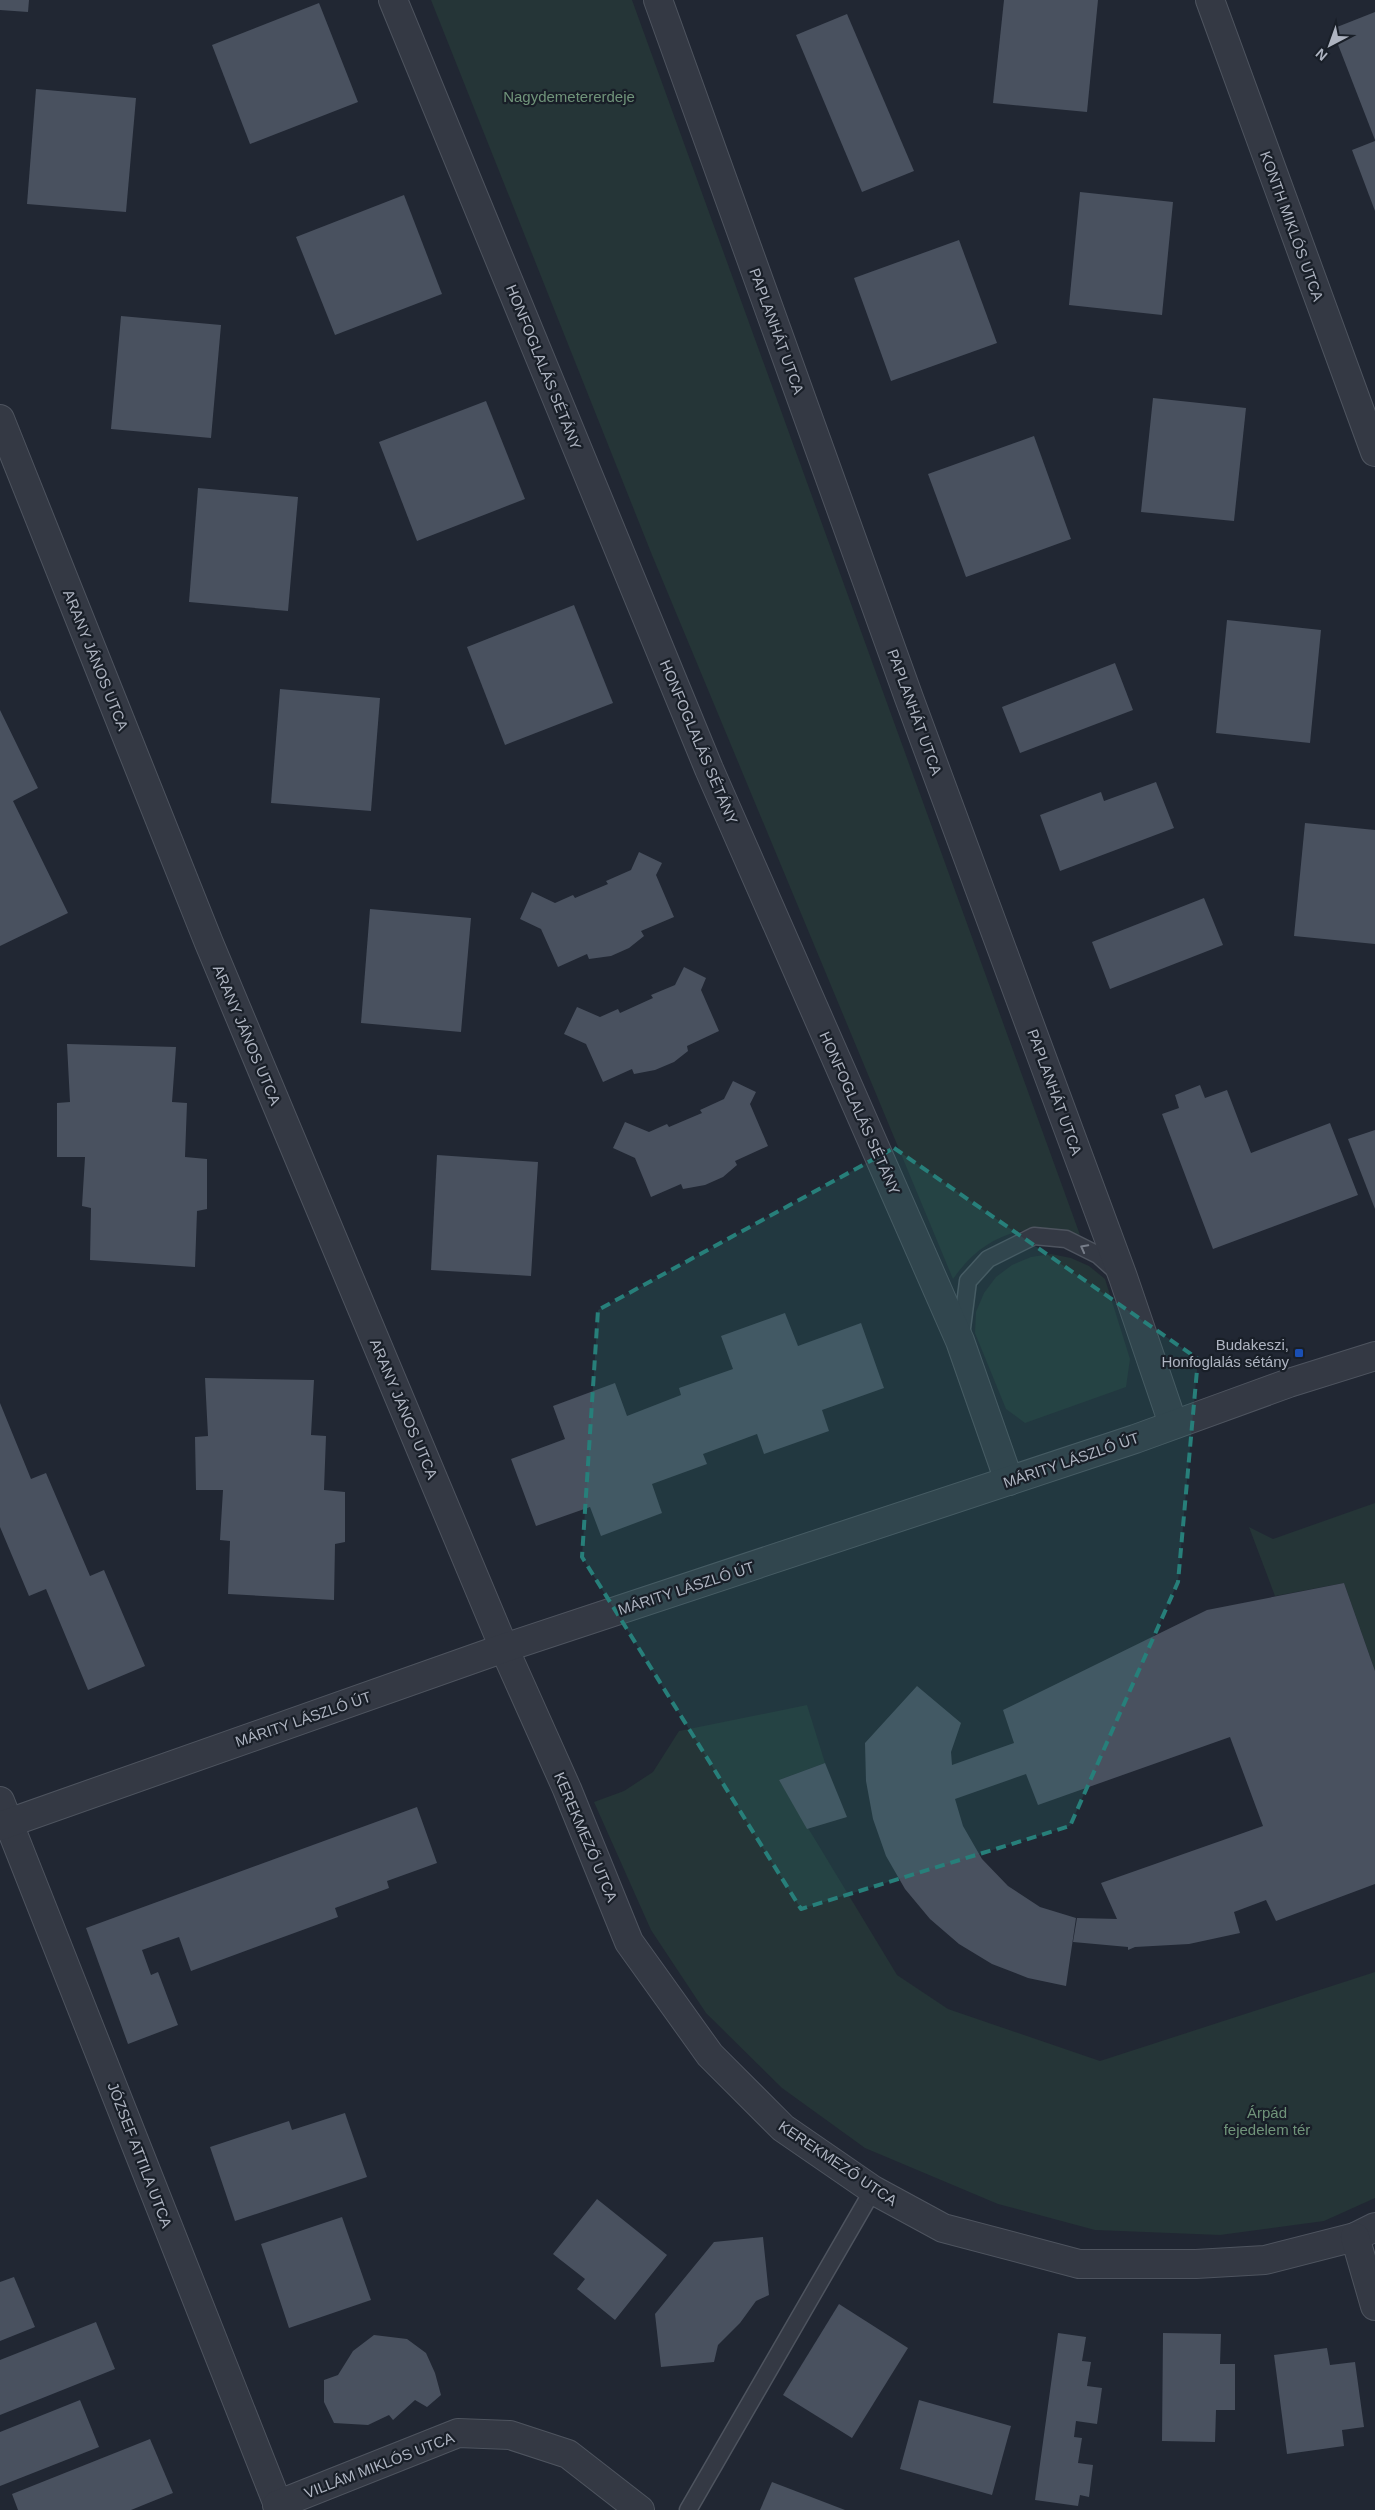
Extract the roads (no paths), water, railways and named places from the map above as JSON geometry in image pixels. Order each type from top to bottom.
[{"type":"street","name":"HONFOGLALÁS SÉTÁNY","points":[[393,0],[709,769],[960,1341],[1009,1481]]},
{"type":"street","name":"PAPLANHÁT UTCA","points":[[658,0],[909,698],[1123,1277],[1173,1424]]},
{"type":"street","name":"KONTH MIKLÓS UTCA","points":[[1210,0],[1375,452]]},
{"type":"street","name":"ARANY JÁNOS UTCA","points":[[0,418],[209,943],[504,1648]]},
{"type":"street","name":"MÁRITY LÁSZLÓ ÚT","points":[[3,1816],[1009,1481],[1375,1356]]},
{"type":"street","name":"KEREKMEZŐ UTCA","points":[[504,1648],[567,1789],[630,1942],[710,2055],[782,2128],[873,2190],[942,2228],[1079,2264],[1196,2264],[1265,2260],[1365,2232]]},
{"type":"street","name":"JÓZSEF ATTILA UTCA","points":[[3,1816],[279,2507]]},
{"type":"street","points":[[1365,2232],[1375,2306]]},
{"type":"street","name":"VILLÁM MIKLÓS UTCA","points":[[279,2507],[458,2433],[510,2434],[568,2454],[640,2510]]},
{"type":"lane","points":[[960,1341],[968,1281],[988,1259],[1034,1236],[1066,1239],[1098,1255],[1123,1277]]},
{"type":"lane","points":[[688,2510],[873,2190]]},
{"type":"place","name":"Budakeszi, Honfoglalás sétány","points":[[1299,1353]]},
{"type":"park label","name":"Nagydemetererdeje","points":[[569,96]]},
{"type":"park label","name":"Árpád fejedelem tér","points":[[1267,2120]]}]
